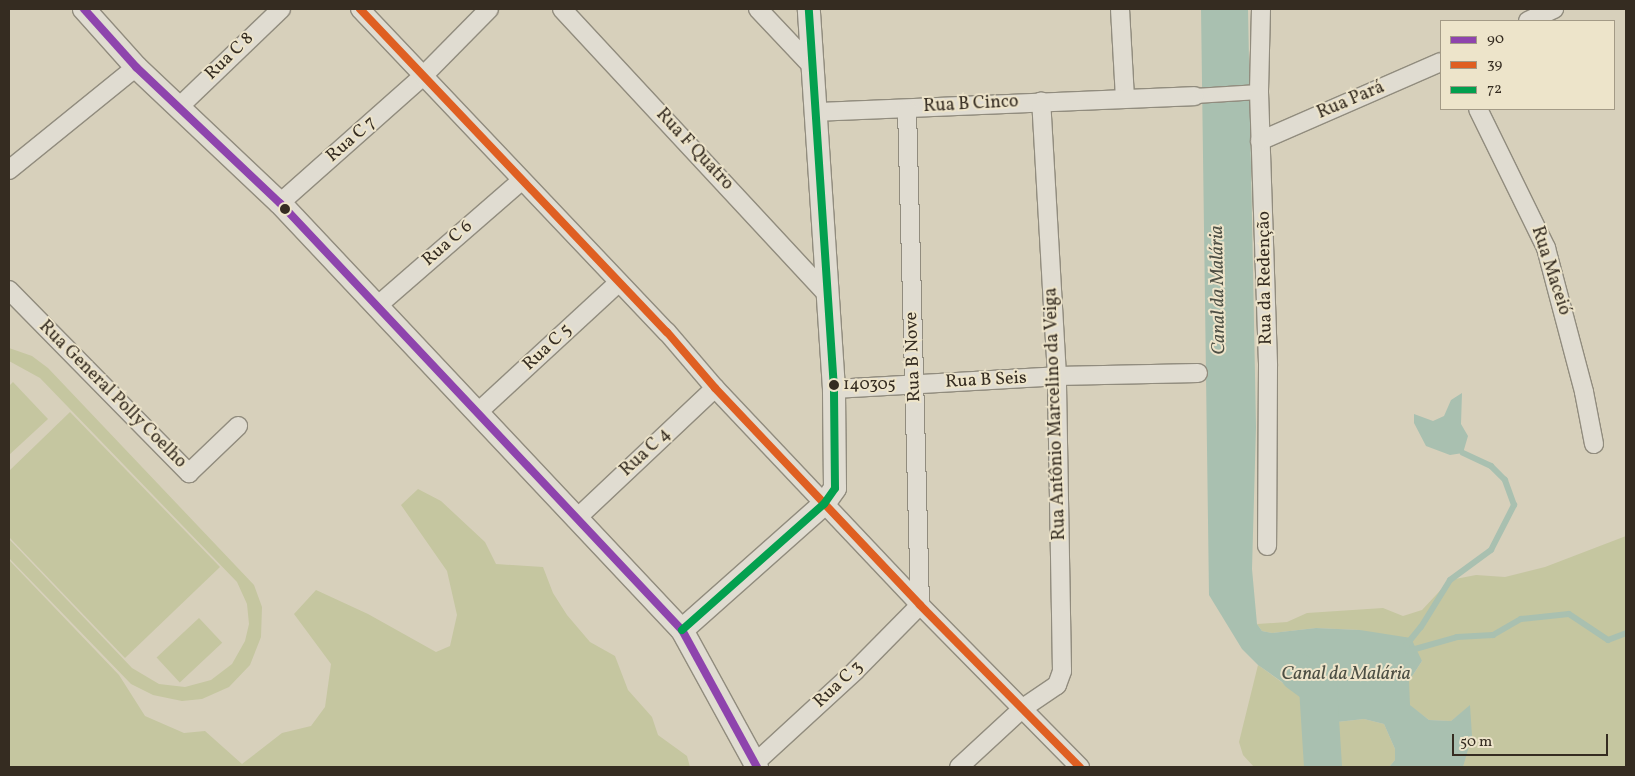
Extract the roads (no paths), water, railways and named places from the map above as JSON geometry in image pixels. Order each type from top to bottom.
[{"type":"street","points":[[84,9],[136,67],[180,106],[280,203],[682,630],[756,765]]},
{"type":"street","name":"Rua C 8","points":[[180,106],[280,9]]},
{"type":"street","points":[[360,9],[521,181],[619,282],[824,504],[920,605],[1080,767]]},
{"type":"street","name":"Rua C 7","points":[[280,203],[423,76],[490,9]]},
{"type":"street","name":"Rua F Quatro","points":[[562,9],[825,292]]},
{"type":"street","points":[[758,9],[811,65]]},
{"type":"street","points":[[682,630],[824,504],[835,488],[834,389],[825,292],[809,9]]},
{"type":"street","points":[[1120,9],[1125,98]]},
{"type":"street","name":"Rua da Redenção","points":[[1261,9],[1259,92],[1268,366],[1267,546]]},
{"type":"street","points":[[1530,20],[1554,9]]},
{"type":"street","name":"Rua Pará","points":[[1260,141],[1440,62]]},
{"type":"street","points":[[9,170],[136,67]]},
{"type":"street","points":[[1195,96],[1259,92]]},
{"type":"street","name":"Rua B Cinco","points":[[816,112],[1195,96]]},
{"type":"street","name":"Rua Antônio Marcelino da Veiga","points":[[959,767],[1023,708],[1057,685],[1064,658],[1057,376],[1041,101]]},
{"type":"street","name":"Rua B Nove","points":[[906,109],[920,605]]},
{"type":"street","name":"Rua Maceió","points":[[1478,110],[1546,248],[1584,392],[1594,444]]},
{"type":"street","name":"Rua C 6","points":[[376,307],[521,181]]},
{"type":"street","name":"Rua C 5","points":[[477,413],[619,282]]},
{"type":"street","name":"Rua General Polly Coelho","points":[[9,290],[189,473],[238,426]]},
{"type":"street","name":"Rua B Seis","points":[[834,389],[1057,376],[1198,373]]},
{"type":"street","name":"Rua C 4","points":[[576,519],[715,388]]},
{"type":"street","name":"Rua C 3","points":[[756,765],[856,670],[920,605]]},
{"type":"water","name":"Canal da Malária","points":[[1201,9],[1248,9],[1256,427],[1252,569],[1257,624],[1262,631],[1272,633],[1316,628],[1360,630],[1411,638],[1422,661],[1409,681],[1410,705],[1429,720],[1451,721],[1470,705],[1472,736],[1463,767],[1389,767],[1395,760],[1395,749],[1384,724],[1364,719],[1337,722],[1309,709],[1302,696],[1258,665],[1242,649],[1209,595]]},
{"type":"water","points":[[1462,393],[1461,424],[1468,436],[1463,453],[1450,455],[1426,446],[1414,423],[1414,414],[1433,421],[1444,416],[1451,400]]},
{"type":"waterway","points":[[1407,644],[1421,627],[1450,580],[1491,550],[1514,505],[1505,480],[1491,466],[1463,453]]},
{"type":"waterway","points":[[1408,651],[1457,637],[1493,635],[1521,619],[1569,614],[1608,640],[1626,633]]},
{"type":"waterway","name":"Canal da Malária","points":[[1299,673],[1318,687],[1323,767]]},
{"type":"place","name":"140305","points":[[834,385]]}]
